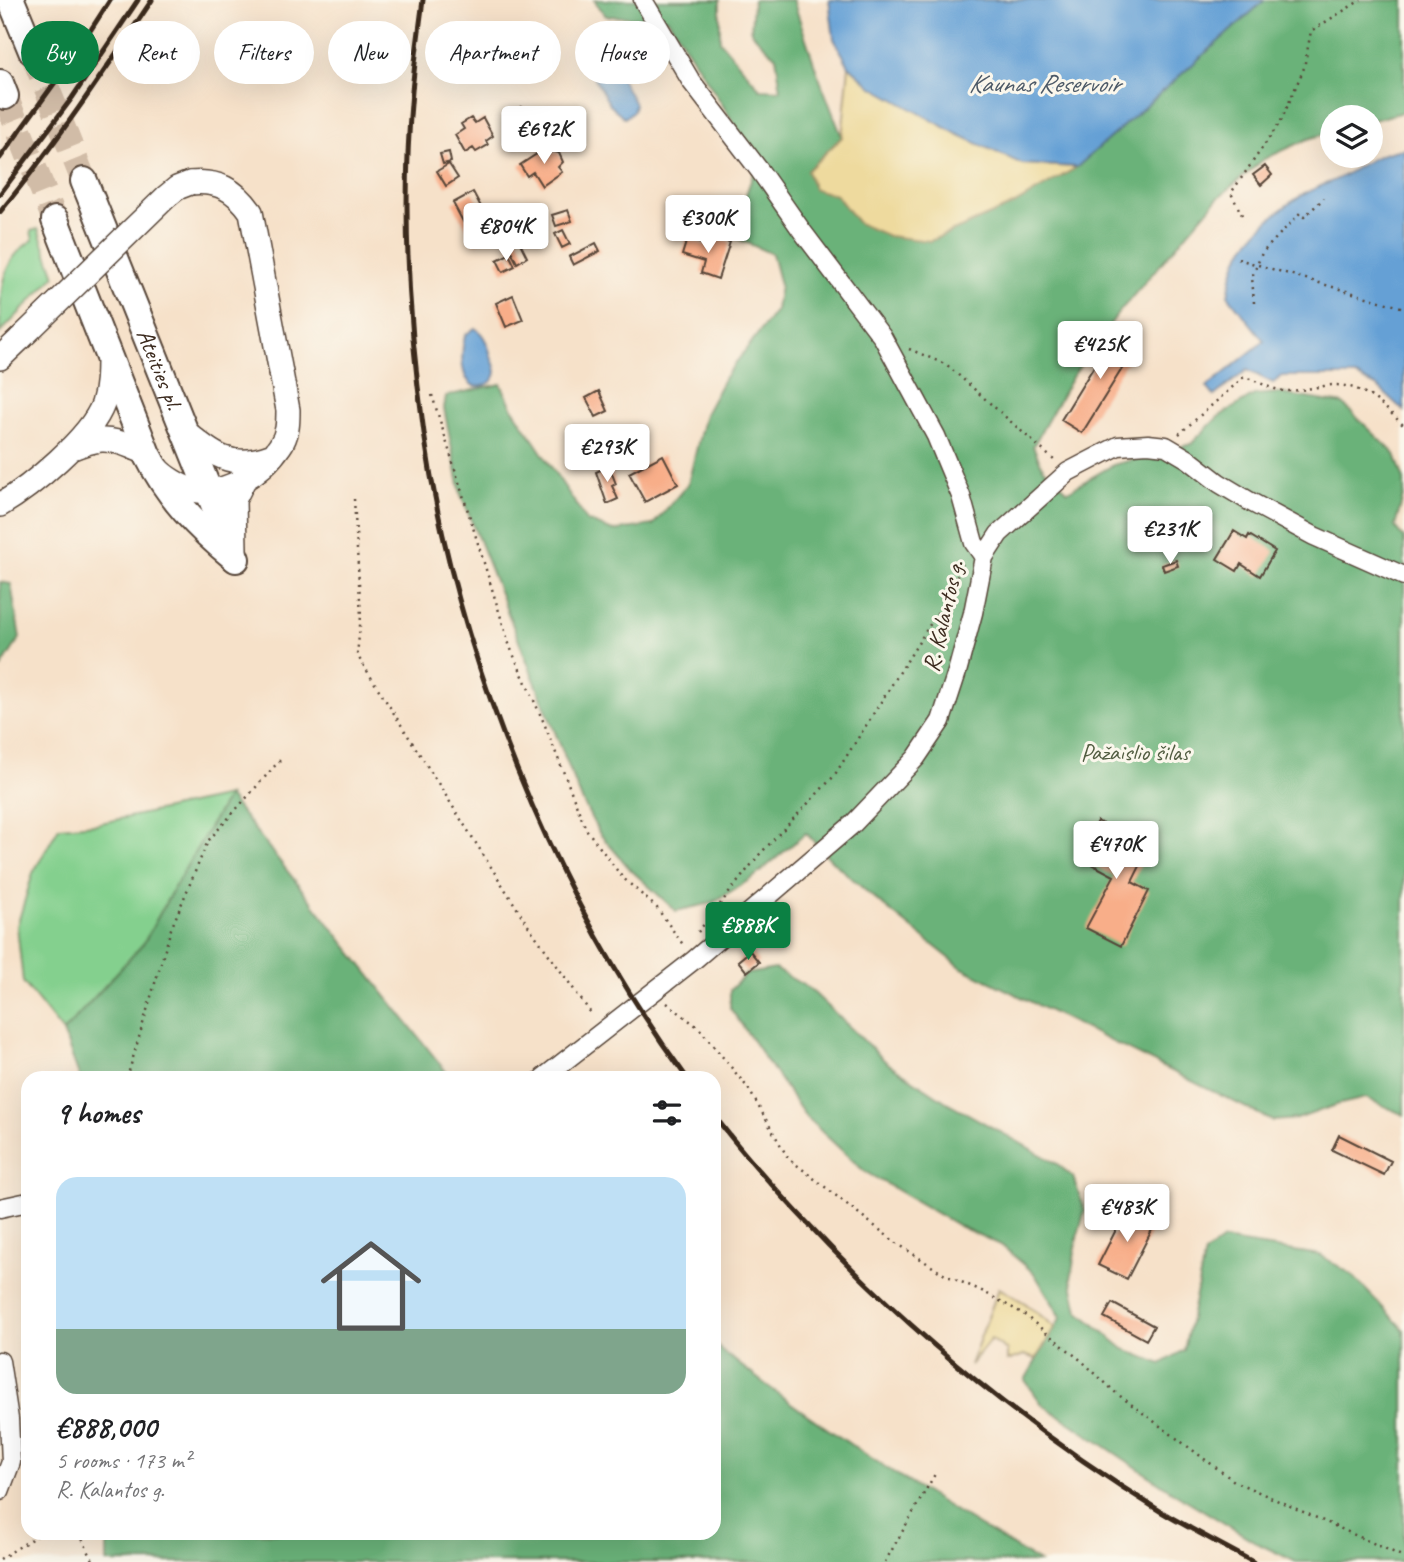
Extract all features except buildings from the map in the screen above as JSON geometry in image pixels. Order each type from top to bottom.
[{"type":"highway","points":[[9,0],[21,27]]},
{"type":"highway","name":"Ateities pl.","points":[[84,181],[236,559]]},
{"type":"highway","name":"Ateities pl.","points":[[55,220],[160,481],[203,532],[236,559]]},
{"type":"main road","points":[[0,9],[9,0]]},
{"type":"main road","points":[[0,358],[177,188],[190,183],[219,184],[232,190],[243,200],[251,212],[288,410],[286,434],[273,455],[245,478],[222,489],[208,490],[193,489],[175,482],[159,470],[147,454],[119,442],[96,440],[70,449]]},
{"type":"main road","points":[[0,505],[70,449],[94,420],[103,405],[108,381],[108,352]]},
{"type":"main road","points":[[184,430],[205,449],[228,460],[257,461],[273,455]]},
{"type":"main road","points":[[236,559],[233,500],[245,478]]},
{"type":"street","name":"R. Kalantos g.","points":[[552,1071],[656,990],[690,954],[853,824],[916,758],[941,721],[957,671],[973,613],[979,550],[961,496],[936,436],[883,338],[691,80],[643,0]]},
{"type":"street","points":[[979,550],[1068,472],[1118,446],[1148,444],[1166,446],[1249,501],[1314,536],[1404,576]]},
{"type":"street","points":[[0,1208],[21,1204]]},
{"type":"street","points":[[0,1361],[9,1419],[11,1462],[0,1491]]},
{"type":"path","points":[[1242,215],[1231,193],[1281,121],[1304,68],[1311,31],[1361,0]]},
{"type":"path","points":[[1254,303],[1252,277],[1262,253],[1300,213],[1304,217],[1324,198]]},
{"type":"path","points":[[1238,259],[1404,308]]},
{"type":"path","points":[[883,338],[947,365],[1068,472]]},
{"type":"path","points":[[1166,446],[1244,377],[1272,389],[1286,391],[1344,385],[1362,390],[1404,426]]},
{"type":"path","points":[[432,395],[510,647],[586,829],[622,877],[657,908],[690,954],[759,855],[834,776],[979,550]]},
{"type":"path","points":[[354,499],[361,616],[358,655],[527,924],[604,1030]]},
{"type":"path","points":[[129,1071],[171,929],[208,841],[282,759]]},
{"type":"path","points":[[656,990],[671,1008],[699,1028],[748,1088],[788,1158],[895,1242],[945,1275],[980,1290],[1021,1313],[1083,1362],[1116,1393],[1234,1481],[1404,1557]]},
{"type":"path","points":[[885,1562],[935,1474]]},
{"type":"path","points":[[0,1559],[30,1540]]},
{"type":"path","points":[[83,1540],[94,1562]]},
{"type":"green space","name":"Pažaislio šilas","points":[[594,0],[720,0],[720,41],[760,89],[781,90],[776,57],[751,32],[753,0],[793,0],[842,137],[808,170],[836,195],[858,223],[930,241],[1013,205],[1077,167],[1265,0],[1404,0],[1404,110],[1383,117],[1383,105],[1320,105],[1320,136],[1264,159],[1217,199],[1119,312],[1072,377],[1033,446],[1043,468],[1068,491],[1113,465],[1191,444],[1218,417],[1254,395],[1277,393],[1343,404],[1395,454],[1404,480],[1404,493],[1395,527],[1404,538],[1404,1115],[1366,1098],[1297,1119],[1273,1121],[962,968],[875,899],[830,859],[806,833],[754,877],[712,903],[676,911],[631,870],[599,833],[582,800],[461,495],[444,408],[446,396],[501,384],[513,409],[587,521],[613,531],[653,525],[688,484],[705,414],[725,377],[776,310],[780,285],[772,254],[734,237],[737,219],[758,161],[670,21],[606,16]]},
{"type":"green space","points":[[38,229],[55,276],[0,333],[2,290],[8,267],[22,248],[33,240],[31,231]]},
{"type":"green space","points":[[0,582],[11,584],[20,638],[0,669]]},
{"type":"green space","points":[[228,796],[144,943],[63,1032],[23,982],[17,926],[33,873],[59,827],[96,824]]},
{"type":"green space","points":[[228,796],[445,1071],[77,1071],[63,1032],[144,943]]},
{"type":"green space","points":[[775,969],[810,989],[886,1062],[945,1101],[1056,1163],[1073,1177],[1085,1211],[1077,1238],[1071,1279],[1078,1311],[1124,1349],[1161,1364],[1184,1350],[1205,1253],[1223,1240],[1320,1255],[1351,1274],[1404,1330],[1404,1562],[1296,1562],[1259,1544],[1176,1494],[1042,1404],[1025,1380],[1061,1317],[1034,1273],[1001,1245],[959,1226],[864,1171],[806,1117],[730,1008],[730,990],[746,974]]},
{"type":"green space","points":[[721,1350],[832,1432],[1039,1562],[107,1562],[107,1540],[721,1540]]},
{"type":"sand","points":[[849,66],[872,86],[957,134],[1022,164],[1077,167],[1013,205],[930,241],[888,236],[858,223],[836,195],[814,189],[807,171],[842,137]]},
{"type":"sand","points":[[999,1288],[1025,1303],[1055,1327],[1036,1359],[1024,1355],[1007,1361],[1007,1350],[991,1339],[970,1365]]},
{"type":"water","name":"Kaunas Reservoir","points":[[829,0],[1265,0],[1077,167],[1022,164],[957,134],[871,86],[849,66],[834,39]]},
{"type":"water","points":[[598,84],[624,84],[635,104],[633,111],[625,118],[610,105]]},
{"type":"water","points":[[1404,149],[1404,411],[1378,387],[1356,376],[1282,376],[1273,383],[1247,370],[1214,396],[1207,387],[1264,341],[1228,295],[1236,264],[1252,238],[1270,219],[1301,196],[1356,168],[1383,168],[1383,154]]},
{"type":"water","points":[[475,328],[486,340],[496,370],[493,380],[481,386],[470,383],[463,366],[465,335]]},
{"type":"tunnel","points":[[45,84],[84,181]]},
{"type":"tunnel","points":[[5,96],[55,220]]},
{"type":"railway","points":[[0,158],[72,59],[110,0]]},
{"type":"railway","points":[[0,194],[72,98],[138,0]]},
{"type":"railway","points":[[0,212],[60,134],[152,0]]},
{"type":"railway","points":[[423,0],[409,133],[408,262],[418,391],[439,517],[460,602],[486,687],[518,771],[554,853],[594,932],[639,1007],[682,1071]]},
{"type":"railway","points":[[721,1124],[765,1177],[838,1255],[923,1336],[968,1374],[1062,1446],[1111,1479],[1171,1518],[1253,1562]]}]
